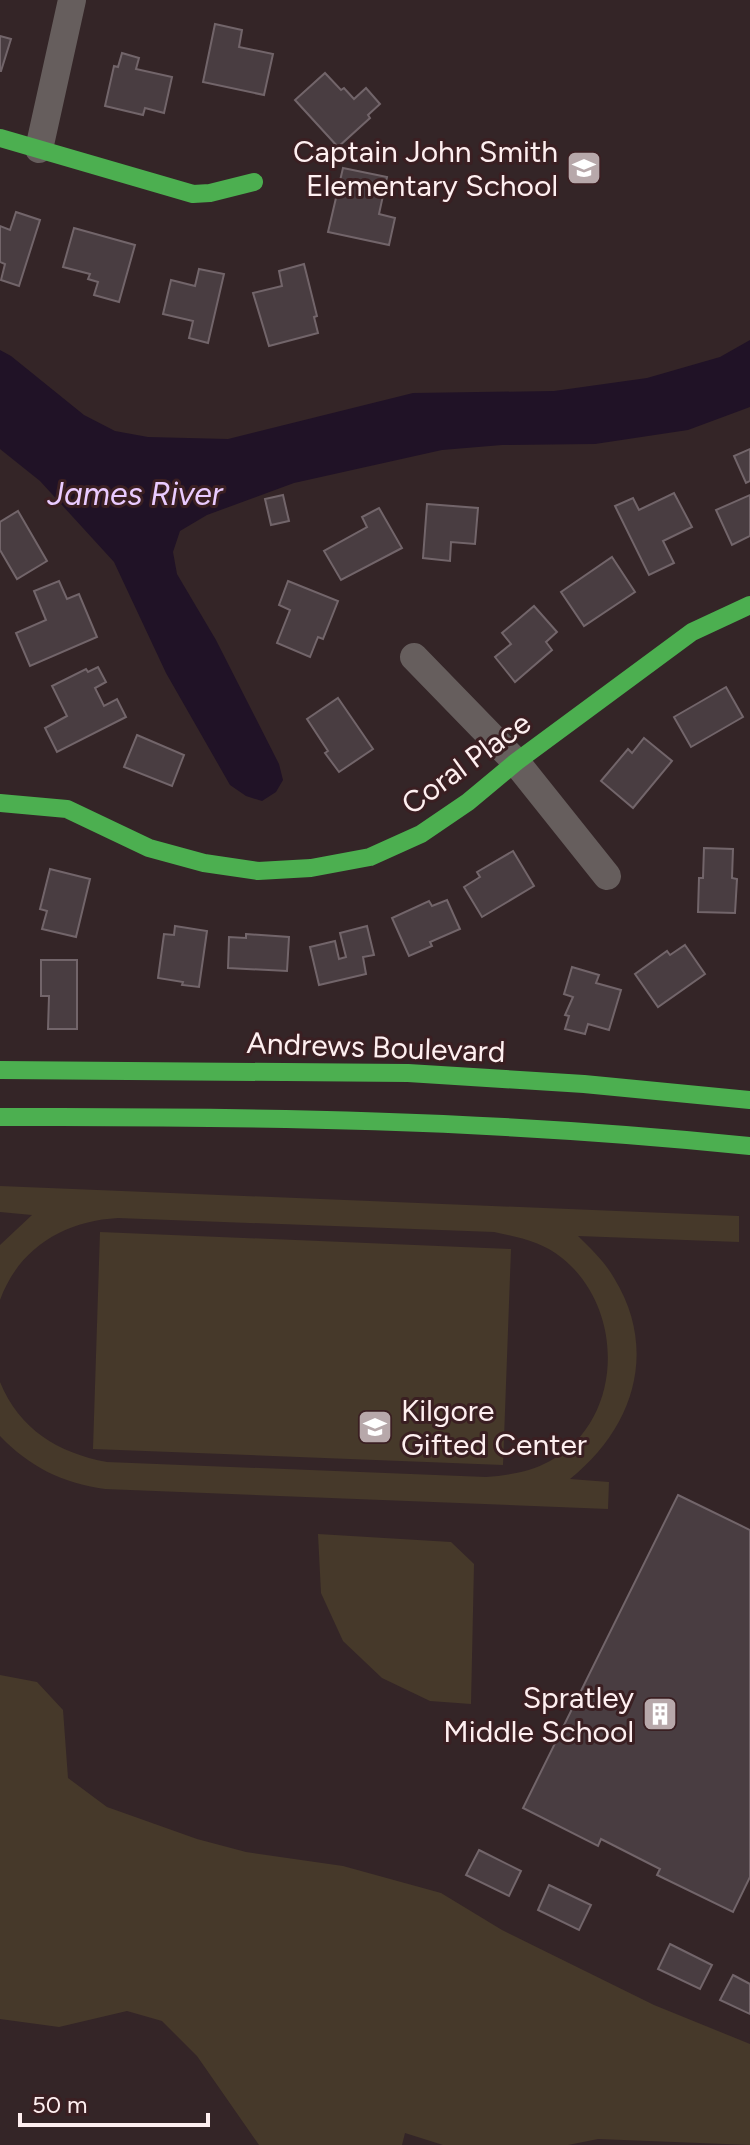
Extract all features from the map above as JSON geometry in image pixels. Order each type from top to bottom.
[{"type":"street","points":[[39,149],[72,0]]},
{"type":"street","points":[[0,138],[193,194],[254,182]]},
{"type":"street","name":"Coral Place","points":[[0,803],[67,809],[149,848],[204,863],[258,871],[311,868],[370,857],[421,834],[468,802],[516,762],[692,632],[750,605]]},
{"type":"street","points":[[414,657],[516,762],[607,876]]},
{"type":"street","name":"Andrews Boulevard","points":[[0,1070],[408,1073],[553,1081],[750,1100]]},
{"type":"street","points":[[0,1117],[186,1115],[369,1118],[604,1131],[750,1146]]},
{"type":"shaded area","points":[[0,1186],[739,1216],[739,1242],[578,1236],[614,1278],[628,1306],[635,1333],[636,1360],[632,1387],[623,1413],[610,1437],[570,1479],[609,1482],[608,1509],[105,1489],[75,1483],[48,1472],[23,1457],[0,1436],[0,1382],[18,1413],[42,1436],[72,1452],[107,1462],[486,1477],[503,1475],[550,1461],[575,1443],[592,1419],[603,1392],[608,1363],[606,1333],[597,1305],[583,1279],[555,1252],[530,1241],[494,1232],[118,1218],[79,1225],[46,1241],[19,1266],[0,1300],[0,1245],[32,1215],[0,1212]]},
{"type":"shaded area","points":[[100,1232],[511,1249],[503,1465],[93,1449]]},
{"type":"shaded area","points":[[318,1534],[451,1542],[474,1564],[471,1704],[430,1701],[382,1678],[343,1641],[321,1593]]},
{"type":"shaded area","points":[[0,1675],[37,1682],[63,1710],[68,1778],[107,1807],[197,1839],[246,1852],[343,1866],[441,1893],[502,1930],[654,2005],[750,2044],[750,2145],[598,2139],[568,2145],[443,2145],[405,2133],[402,2145],[259,2145],[197,2056],[162,2021],[127,2011],[59,2027],[0,2019]]},
{"type":"water","name":"James River","points":[[750,340],[750,407],[688,430],[595,444],[502,445],[442,450],[294,483],[207,515],[180,531],[173,552],[177,574],[216,640],[279,764],[283,780],[276,792],[262,801],[246,796],[230,785],[166,673],[114,562],[40,481],[0,449],[0,350],[84,415],[115,431],[148,437],[228,439],[413,393],[554,391],[647,378],[720,357]]},
{"type":"building","points":[[215,24],[242,30],[239,47],[273,54],[264,95],[203,82]]},
{"type":"building","points":[[0,36],[11,39],[1,71],[0,71]]},
{"type":"building","points":[[122,53],[139,58],[136,69],[172,77],[164,113],[145,108],[143,115],[105,106],[114,66],[118,67]]},
{"type":"building","points":[[325,73],[354,99],[366,88],[380,104],[368,115],[370,118],[338,147],[295,100]]},
{"type":"building","points":[[343,168],[387,177],[379,214],[395,218],[389,245],[328,232]]},
{"type":"building","points":[[16,212],[40,220],[19,286],[1,280],[5,264],[0,262],[0,226],[10,230]]},
{"type":"building","points":[[74,228],[135,245],[119,302],[94,295],[98,282],[88,279],[90,274],[63,267]]},
{"type":"building","points":[[304,264],[317,316],[314,317],[318,333],[269,346],[253,293],[282,286],[279,271]]},
{"type":"building","points":[[199,269],[224,274],[208,343],[189,338],[193,321],[163,314],[171,280],[195,286]]},
{"type":"building","points":[[750,449],[750,481],[746,483],[734,456]]},
{"type":"building","points":[[674,493],[692,527],[663,541],[674,563],[649,575],[615,506],[633,498],[639,510]]},
{"type":"building","points":[[283,495],[289,521],[271,525],[265,499]]},
{"type":"building","points":[[750,495],[750,536],[732,545],[716,510]]},
{"type":"building","points":[[427,504],[478,508],[475,544],[451,542],[450,561],[423,558]]},
{"type":"building","points":[[379,508],[402,548],[341,580],[324,551],[367,527],[362,517]]},
{"type":"building","points":[[18,511],[47,561],[17,579],[0,550],[0,522]]},
{"type":"building","points":[[612,557],[635,592],[584,626],[561,592]]},
{"type":"building","points":[[59,581],[67,599],[79,594],[97,637],[30,666],[16,633],[46,620],[34,591]]},
{"type":"building","points":[[288,581],[338,601],[323,639],[318,637],[310,657],[277,643],[290,610],[279,605]]},
{"type":"building","points":[[534,606],[557,632],[546,642],[552,650],[515,682],[495,657],[511,644],[502,633]]},
{"type":"building","points":[[98,667],[106,682],[95,688],[104,706],[117,699],[126,717],[57,752],[45,728],[67,716],[52,686],[86,669],[88,672]]},
{"type":"building","points":[[726,687],[743,717],[691,747],[674,717]]},
{"type":"building","points":[[338,698],[373,749],[339,772],[307,719]]},
{"type":"building","points":[[137,735],[184,755],[172,786],[124,767]]},
{"type":"building","points":[[644,738],[672,761],[633,808],[601,781],[628,749],[632,753]]},
{"type":"building","points":[[704,848],[733,849],[732,878],[737,879],[735,913],[698,912]]},
{"type":"building","points":[[513,851],[534,886],[482,917],[464,887],[480,877],[477,872]]},
{"type":"building","points":[[50,869],[90,879],[76,937],[42,929],[47,911],[40,909]]},
{"type":"building","points":[[447,900],[460,929],[430,942],[432,946],[409,956],[392,918],[429,901],[432,906]]},
{"type":"building","points":[[175,926],[207,931],[199,987],[158,978],[164,934],[174,935]]},
{"type":"building","points":[[367,926],[374,955],[363,957],[366,974],[319,985],[310,947],[335,941],[339,959],[346,957],[340,933]]},
{"type":"building","points":[[246,934],[289,937],[287,971],[228,968],[229,937],[246,938]]},
{"type":"building","points":[[685,945],[705,974],[658,1007],[635,974],[667,951],[670,955]]},
{"type":"building","points":[[41,960],[77,960],[77,1029],[48,1029],[49,996],[41,996]]},
{"type":"building","points":[[572,967],[599,975],[596,983],[621,990],[609,1030],[588,1024],[585,1034],[565,1029],[569,1016],[565,1015],[573,997],[564,994]]},
{"type":"building","name":"Spratley Middle School","points":[[678,1495],[750,1530],[750,1877],[733,1912],[657,1875],[660,1869],[601,1839],[598,1846],[523,1808]]},
{"type":"building","points":[[479,1850],[521,1871],[509,1896],[466,1875]]},
{"type":"building","points":[[549,1885],[591,1905],[579,1930],[538,1910]]},
{"type":"building","points":[[670,1944],[712,1965],[700,1989],[658,1969]]},
{"type":"building","points":[[733,1975],[750,1984],[750,2014],[720,2000]]},
{"type":"traffic: fast","points":[[0,138],[193,194],[254,182]]},
{"type":"traffic: fast","points":[[0,803],[67,809],[149,848],[204,863],[258,871],[311,868],[370,857],[421,834],[468,802],[516,762],[692,632],[750,605]]},
{"type":"traffic: fast","points":[[0,1070],[408,1073],[584,1084],[750,1100]]},
{"type":"traffic: fast","points":[[0,1117],[375,1121],[563,1130],[750,1146]]},
{"type":"place","name":"Captain John Smith Elementary School","points":[[584,168]]},
{"type":"place","name":"Kilgore Gifted Center","points":[[375,1427]]},
{"type":"place","name":"Spratley Middle School","points":[[660,1714]]}]
